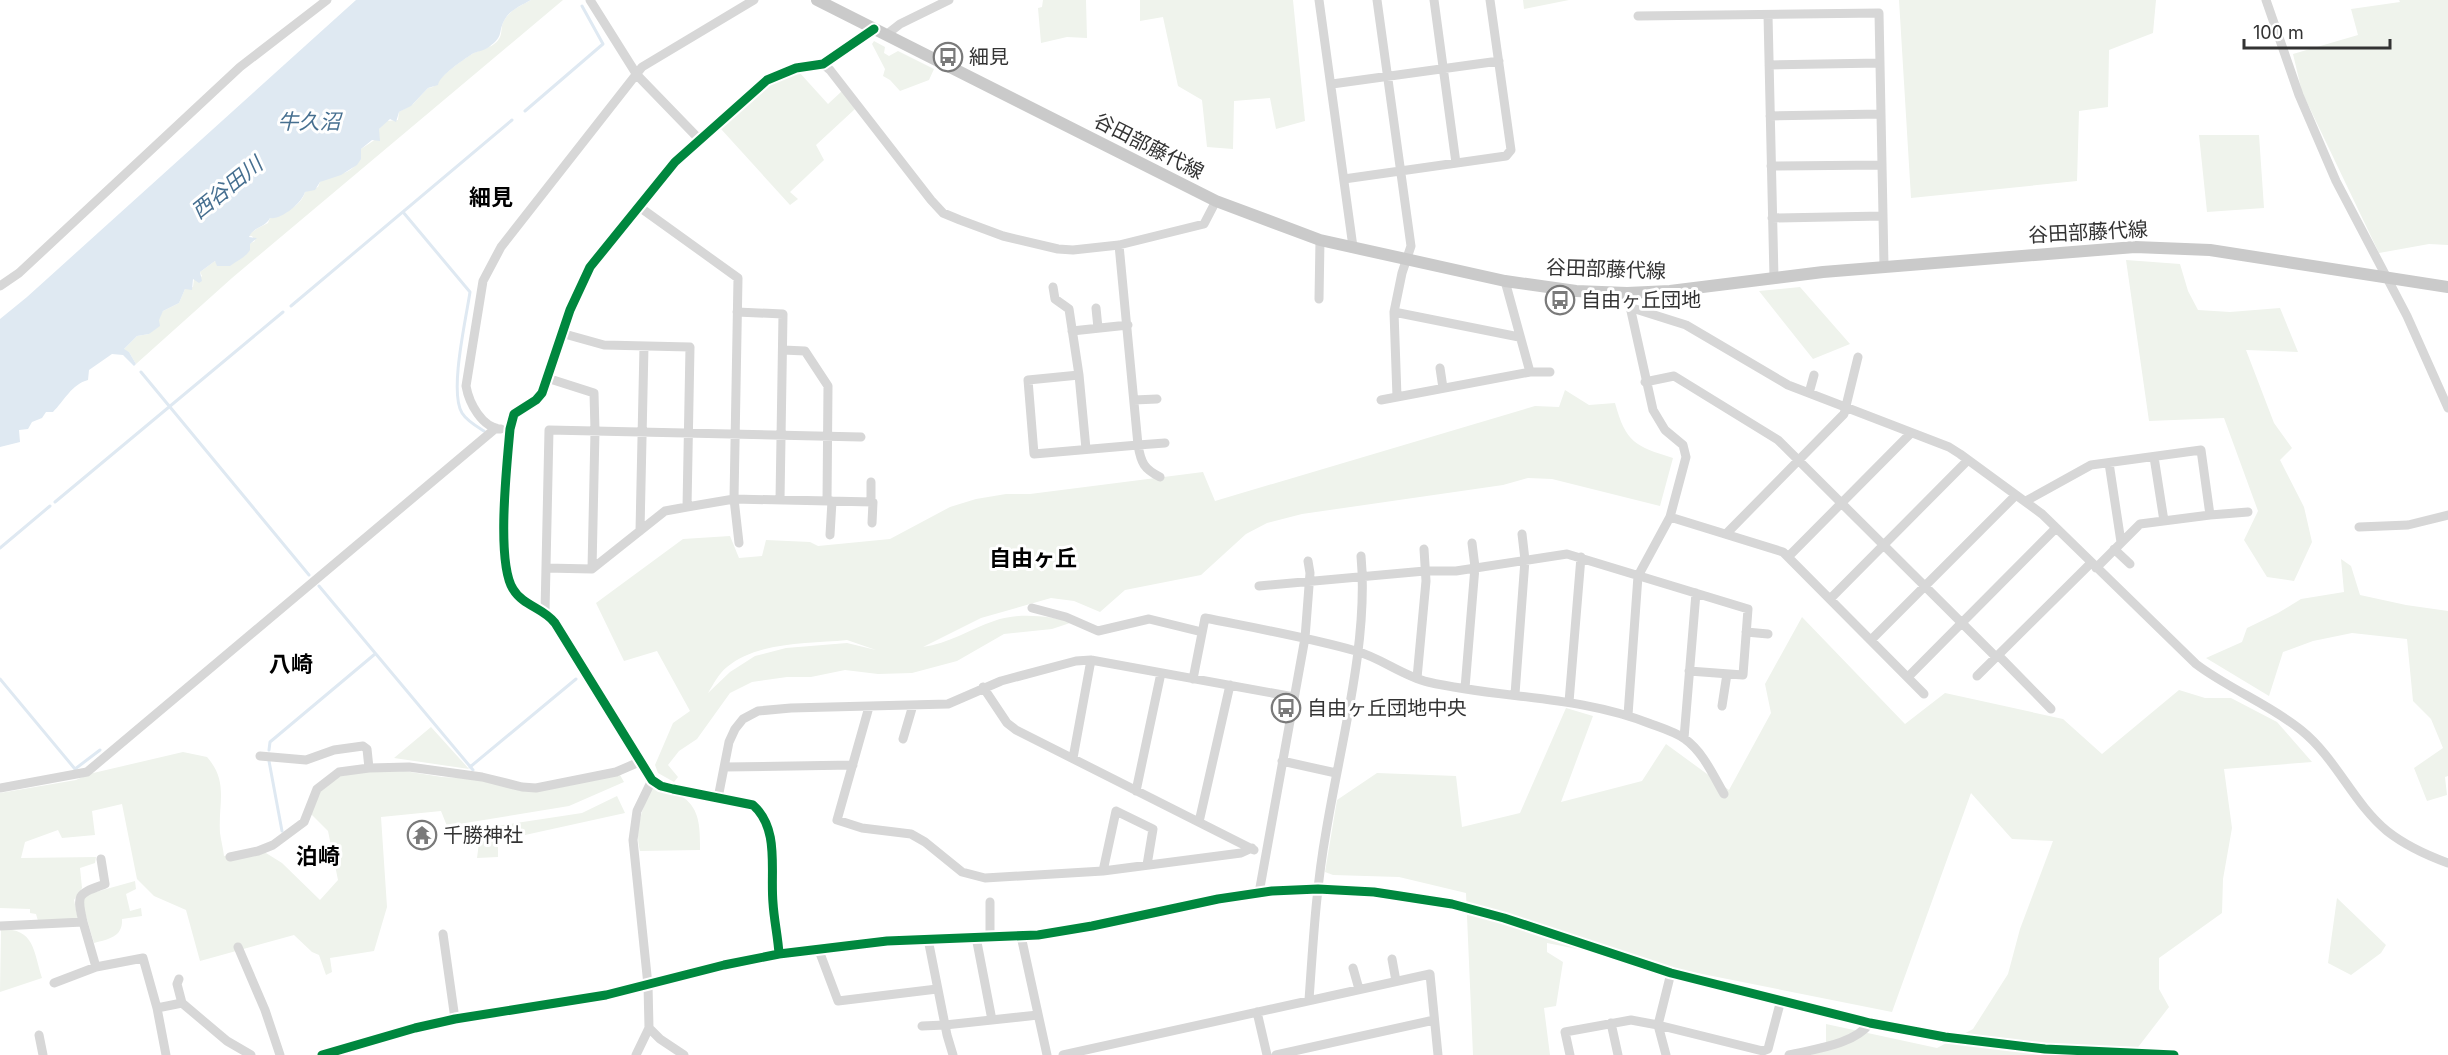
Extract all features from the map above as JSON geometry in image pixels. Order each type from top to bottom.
[{"type":"main road","name":"谷田部藤代線","points":[[817,0],[1216,201],[1320,240],[1505,281],[1560,290],[1627,293],[1679,290],[1884,266],[2100,248],[2180,248],[2248,256],[2448,287]]},
{"type":"street","points":[[0,286],[19,273],[240,67],[327,0]]},
{"type":"street","points":[[590,0],[637,75],[699,139]]},
{"type":"street","points":[[496,429],[474,410],[466,386],[483,281],[501,247],[642,67],[754,0]]},
{"type":"street","points":[[886,35],[900,24],[949,0]]},
{"type":"street","points":[[1319,0],[1353,247]]},
{"type":"street","points":[[1377,0],[1411,246],[1395,312],[1396,396]]},
{"type":"street","points":[[1434,0],[1456,163]]},
{"type":"street","points":[[1344,178],[1506,156],[1511,150],[1490,0]]},
{"type":"street","points":[[2266,0],[2299,95],[2336,182],[2407,316],[2448,408]]},
{"type":"street","points":[[1638,16],[1879,13],[1884,266]]},
{"type":"street","points":[[1768,15],[1774,278]]},
{"type":"street","points":[[779,954],[772,903],[771,837],[759,811],[753,804],[673,789],[661,786],[652,780],[560,629],[545,612],[524,602],[514,591],[504,565],[510,429],[514,414],[536,400],[542,393],[561,333],[590,267],[675,162],[767,80],[796,68],[823,64],[874,29]]},
{"type":"street","points":[[1332,84],[1499,61]]},
{"type":"street","points":[[1769,65],[1880,63]]},
{"type":"street","points":[[823,64],[930,200],[943,213],[1003,236],[1041,246],[1073,250],[1119,245],[1204,224],[1216,201]]},
{"type":"street","points":[[1770,116],[1881,114]]},
{"type":"street","points":[[1771,166],[1882,165]]},
{"type":"street","points":[[638,206],[738,278],[734,499],[739,543]]},
{"type":"street","points":[[1772,218],[1883,216]]},
{"type":"street","points":[[1319,298],[1320,240]]},
{"type":"street","points":[[1119,245],[1141,464],[1149,472],[1160,477]]},
{"type":"street","points":[[1505,281],[1530,372]]},
{"type":"street","points":[[1053,286],[1055,299],[1069,309],[1079,375],[1086,449]]},
{"type":"street","points":[[1627,293],[1653,410],[1659,421],[1681,442],[1686,452],[1682,477],[1670,517],[1638,576],[1628,715]]},
{"type":"street","points":[[1629,307],[1686,325],[1788,385],[1949,447],[2026,501],[2196,664],[2213,677],[2288,720],[2310,738],[2386,831],[2412,848],[2448,863]]},
{"type":"street","points":[[1096,308],[1098,328]]},
{"type":"street","points":[[737,312],[783,314],[780,500]]},
{"type":"street","points":[[1395,312],[1519,337]]},
{"type":"street","points":[[1072,331],[1128,325]]},
{"type":"street","points":[[561,333],[604,345],[690,347],[687,507]]},
{"type":"street","points":[[640,531],[644,346]]},
{"type":"street","points":[[783,350],[805,351],[828,387],[830,536]]},
{"type":"street","points":[[1726,534],[1845,414],[1858,357]]},
{"type":"street","points":[[1440,368],[1443,388]]},
{"type":"street","points":[[1382,400],[1530,372],[1550,372]]},
{"type":"street","points":[[1079,375],[1028,380],[1034,454],[1165,443]]},
{"type":"street","points":[[1809,393],[1814,375]]},
{"type":"street","points":[[1645,382],[1674,376],[1778,440],[2051,709]]},
{"type":"street","points":[[547,378],[594,393],[596,431],[592,569]]},
{"type":"street","points":[[1134,400],[1157,399]]},
{"type":"street","points":[[0,788],[87,772],[496,429],[510,429]]},
{"type":"street","points":[[545,612],[549,430],[861,437]]},
{"type":"street","points":[[1789,556],[1911,433]]},
{"type":"street","points":[[2026,501],[2091,465],[2200,450],[2210,515]]},
{"type":"street","points":[[2154,457],[2164,521]]},
{"type":"street","points":[[1830,599],[1968,460]]},
{"type":"street","points":[[2109,463],[2118,546],[2130,564]]},
{"type":"street","points":[[872,482],[872,524]]},
{"type":"street","points":[[1871,640],[2016,495]]},
{"type":"street","points":[[546,568],[592,569],[665,511],[734,499],[871,502]]},
{"type":"street","points":[[1977,676],[2140,524],[2248,512]]},
{"type":"street","points":[[2359,526],[2408,525],[2448,515]]},
{"type":"street","points":[[1670,517],[1783,552],[1789,556],[1924,694]]},
{"type":"street","points":[[1908,677],[2056,528]]},
{"type":"street","points":[[1515,694],[1525,560],[1522,534]]},
{"type":"street","points":[[1465,688],[1475,567],[1472,543]]},
{"type":"street","points":[[1417,678],[1425,571],[1424,549]]},
{"type":"street","points":[[1259,586],[1425,571],[1456,571],[1567,554],[1748,609],[1743,675],[1689,671]]},
{"type":"street","points":[[1309,1000],[1318,889],[1357,651],[1362,578],[1361,556]]},
{"type":"street","points":[[1569,702],[1581,557]]},
{"type":"street","points":[[1259,892],[1305,638],[1309,582],[1308,561]]},
{"type":"street","points":[[1683,738],[1695,593]]},
{"type":"street","points":[[1032,608],[1059,615],[1098,631],[1149,619],[1202,632]]},
{"type":"street","points":[[1193,679],[1204,618],[1305,638],[1357,651],[1417,678],[1465,688],[1569,702],[1628,715],[1683,738],[1705,761],[1724,794]]},
{"type":"street","points":[[1746,632],[1768,634]]},
{"type":"street","points":[[718,798],[729,742],[735,729],[749,714],[758,711],[782,708],[948,704],[983,687],[1076,661],[1091,660],[1294,697]]},
{"type":"street","points":[[1073,758],[1091,660]]},
{"type":"street","points":[[1137,791],[1161,673]]},
{"type":"street","points":[[1722,706],[1727,674]]},
{"type":"street","points":[[1199,822],[1230,685]]},
{"type":"street","points":[[983,687],[1011,727],[1265,855]]},
{"type":"street","points":[[903,739],[913,705]]},
{"type":"street","points":[[869,706],[837,820],[862,828],[911,834],[925,842],[962,872],[977,877],[1007,878],[1103,871],[1241,853],[1252,848]]},
{"type":"street","points":[[260,756],[306,760],[334,750],[363,746],[367,749],[369,768]]},
{"type":"street","points":[[1282,761],[1336,773]]},
{"type":"street","points":[[230,857],[273,845],[304,822],[317,789],[339,772],[369,768],[408,767],[482,777],[522,787],[536,788],[616,772],[639,762]]},
{"type":"street","points":[[725,767],[853,765]]},
{"type":"street","points":[[636,1055],[649,1029],[648,985],[633,840],[637,811],[652,780]]},
{"type":"street","points":[[1103,871],[1116,811],[1153,829],[1147,865]]},
{"type":"street","points":[[96,967],[78,901],[83,892],[105,884],[101,860]]},
{"type":"street","points":[[322,1055],[455,1019],[606,995],[724,965],[779,954],[818,948],[928,939],[1021,936],[1092,926],[1259,892],[1318,889],[1401,895],[1452,904],[1504,918],[1671,973],[1870,1023],[1945,1037],[2045,1049],[2174,1055]]},
{"type":"street","points":[[990,902],[990,936]]},
{"type":"street","points":[[0,926],[82,922]]},
{"type":"street","points":[[443,934],[455,1019]]},
{"type":"street","points":[[1021,936],[1047,1055]]},
{"type":"street","points":[[976,937],[992,1020]]},
{"type":"street","points":[[928,939],[953,1055]]},
{"type":"street","points":[[238,947],[265,1010],[280,1055]]},
{"type":"street","points":[[818,948],[838,1001],[937,989]]},
{"type":"street","points":[[54,983],[96,967],[143,958],[157,1008],[166,1055]]},
{"type":"street","points":[[1392,959],[1396,981]]},
{"type":"street","points":[[1353,968],[1359,989]]},
{"type":"street","points":[[1666,1055],[1658,1025],[1671,973]]},
{"type":"street","points":[[1067,1055],[1097,1051],[1257,1011],[1430,974],[1438,1055]]},
{"type":"street","points":[[179,979],[177,984],[182,1003],[227,1041],[251,1055]]},
{"type":"street","points":[[1570,1055],[1565,1032],[1631,1020],[1763,1051],[1768,1048],[1781,1000]]},
{"type":"street","points":[[157,1008],[182,1003]]},
{"type":"street","points":[[1257,1011],[1267,1055]]},
{"type":"street","points":[[922,1026],[1038,1015]]},
{"type":"street","points":[[1276,1055],[1434,1020]]},
{"type":"street","points":[[1611,1023],[1618,1055]]},
{"type":"street","points":[[1789,1055],[1846,1039],[1863,1032],[1870,1023]]},
{"type":"street","points":[[649,1029],[684,1055]]},
{"type":"street","points":[[39,1035],[43,1055]]},
{"type":"shaded area","points":[[531,0],[563,0],[232,278],[136,364],[129,352],[123,350],[137,336],[149,334],[163,311],[179,303],[185,289],[193,287],[194,279],[197,280],[202,276],[200,272],[215,261],[217,263],[237,259],[246,254],[249,244],[255,241],[252,236],[248,236],[268,223],[270,218],[296,206],[305,192],[318,187],[320,182],[352,169],[359,158],[361,149],[376,139],[379,129],[386,121],[398,120],[399,112],[413,104],[451,69],[472,54],[495,44],[508,15]]},
{"type":"shaded area","points":[[1043,0],[1086,0],[1087,38],[1067,37],[1041,43],[1038,8],[1042,7]]},
{"type":"shaded area","points":[[1140,0],[1293,0],[1305,121],[1276,129],[1270,98],[1234,101],[1233,149],[1207,147],[1202,100],[1178,86],[1163,17],[1140,21]]},
{"type":"shaded area","points":[[1523,0],[1569,0],[1524,9]]},
{"type":"shaded area","points":[[1899,0],[2156,0],[2153,33],[2109,50],[2108,107],[2079,111],[2077,181],[1911,198]]},
{"type":"shaded area","points":[[2399,0],[2448,0],[2448,245],[2429,244],[2379,253],[2302,92],[2293,54],[2358,35],[2351,9],[2400,2]]},
{"type":"shaded area","points":[[874,41],[885,47],[884,53],[889,56],[898,51],[934,69],[929,80],[900,91],[883,76],[885,69],[872,44]]},
{"type":"shaded area","points":[[799,72],[828,104],[842,91],[855,109],[816,145],[824,160],[790,192],[798,199],[790,205],[721,129],[767,85]]},
{"type":"shaded area","points":[[2199,135],[2259,135],[2264,208],[2207,212]]},
{"type":"shaded area","points":[[2126,260],[2180,264],[2188,291],[2198,310],[2230,312],[2280,308],[2298,352],[2246,350],[2274,423],[2292,448],[2280,460],[2304,507],[2312,542],[2294,581],[2267,577],[2244,540],[2258,511],[2224,418],[2149,421]]},
{"type":"shaded area","points":[[1800,287],[1850,344],[1813,359],[1759,291]]},
{"type":"shaded area","points":[[1565,390],[1589,405],[1615,403],[1623,427],[1634,441],[1649,450],[1673,458],[1660,506],[1552,479],[1528,478],[1503,485],[1302,514],[1267,523],[1246,534],[1201,575],[1125,590],[1100,612],[1074,601],[1051,598],[981,618],[923,647],[950,640],[1004,618],[1044,617],[1073,622],[1052,629],[1004,634],[957,661],[912,673],[878,674],[845,670],[811,677],[787,677],[752,682],[730,693],[697,739],[679,751],[668,765],[678,777],[674,782],[658,773],[655,765],[673,723],[690,711],[657,651],[624,661],[596,603],[683,539],[730,536],[739,558],[762,556],[766,540],[810,542],[818,546],[890,539],[950,507],[976,499],[1203,472],[1215,501],[1535,406],[1559,407]],"holes":[[[847,640],[876,650],[847,643],[786,648],[755,656],[730,672],[708,693],[727,667],[753,652],[784,645]]]},
{"type":"shaded area","points":[[2341,559],[2351,566],[2360,595],[2448,611],[2448,776],[2445,777],[2447,795],[2427,801],[2414,768],[2443,748],[2431,719],[2413,701],[2407,639],[2352,633],[2313,641],[2283,652],[2269,696],[2206,658],[2242,642],[2247,628],[2301,599],[2344,592]]},
{"type":"shaded area","points":[[1802,617],[1905,724],[1945,693],[2063,719],[2102,754],[2179,690],[2205,698],[2231,698],[2277,722],[2312,762],[2224,769],[2232,828],[2223,879],[2222,913],[2159,958],[2159,989],[2169,1007],[2132,1055],[1810,1055],[1826,1049],[1826,1024],[1937,1048],[1973,1029],[2008,974],[2020,929],[2053,841],[2012,839],[1971,793],[1892,1012],[1547,943],[1547,952],[1563,962],[1556,1006],[1544,1008],[1550,1055],[1473,1055],[1466,893],[1399,877],[1333,875],[1325,872],[1337,800],[1377,773],[1456,776],[1462,827],[1520,813],[1566,708],[1593,716],[1561,802],[1642,781],[1666,744],[1729,790],[1771,713],[1765,684]]},
{"type":"shaded area","points":[[431,727],[469,769],[394,758]]},
{"type":"shaded area","points":[[183,752],[207,757],[218,775],[221,793],[220,833],[224,856],[258,848],[282,863],[320,900],[338,880],[328,831],[310,813],[318,790],[333,777],[369,771],[404,771],[442,777],[479,779],[515,789],[620,775],[624,782],[569,806],[447,826],[441,811],[381,817],[387,907],[374,951],[330,958],[332,972],[326,975],[319,955],[312,952],[294,935],[200,961],[186,910],[154,896],[137,879],[122,804],[92,811],[95,835],[62,838],[58,830],[25,842],[21,858],[96,857],[95,863],[80,868],[82,888],[74,900],[78,919],[38,921],[36,914],[30,913],[30,909],[0,908],[0,793],[76,780],[89,774]]},
{"type":"shaded area","points":[[652,787],[677,794],[690,803],[697,815],[700,850],[640,851],[639,826]]},
{"type":"shaded area","points":[[617,796],[625,813],[498,841],[498,857],[477,858],[480,835],[496,826],[582,813]]},
{"type":"shaded area","points":[[135,881],[136,889],[126,894],[130,911],[141,908],[142,916],[122,919],[118,933],[94,943],[81,899],[85,895]]},
{"type":"shaded area","points":[[2337,898],[2386,945],[2381,953],[2351,975],[2328,963]]},
{"type":"shaded area","points":[[1,929],[12,930],[27,937],[34,950],[42,978],[0,992]]},
{"type":"water","name":"牛久沼","points":[[356,0],[531,0],[507,16],[499,37],[494,43],[457,64],[438,85],[428,88],[411,106],[399,112],[396,122],[390,119],[379,129],[380,141],[372,140],[361,149],[361,159],[357,165],[341,175],[320,182],[315,190],[305,192],[300,201],[290,210],[275,218],[270,218],[253,231],[249,237],[257,238],[250,244],[250,250],[241,259],[230,266],[217,266],[215,261],[200,272],[202,281],[199,283],[193,279],[192,290],[185,289],[179,303],[163,311],[159,320],[160,326],[149,334],[137,336],[124,349],[129,352],[136,364],[134,366],[123,355],[112,354],[89,370],[88,380],[77,385],[53,412],[46,412],[42,418],[32,422],[28,429],[19,430],[20,442],[0,447],[0,319]]},
{"type":"waterway","points":[[525,111],[603,44],[582,6]]},
{"type":"waterway","points":[[291,306],[512,120]]},
{"type":"waterway","points":[[403,212],[470,292],[458,373],[458,403],[466,418],[484,431]]},
{"type":"waterway","points":[[55,502],[283,312]]},
{"type":"waterway","points":[[141,372],[309,575]]},
{"type":"waterway","points":[[0,548],[50,506]]},
{"type":"waterway","points":[[319,586],[473,770]]},
{"type":"waterway","points":[[269,750],[270,742],[375,654]]},
{"type":"waterway","points":[[0,679],[75,769],[100,750]]},
{"type":"waterway","points":[[470,767],[576,679]]},
{"type":"waterway","points":[[269,761],[282,831]]},
{"type":"cycle path","points":[[779,954],[773,903],[772,851],[767,826],[761,815],[753,805],[673,789],[661,786],[652,780],[555,623],[517,595],[513,589],[508,576],[504,536],[510,429],[514,414],[536,400],[542,393],[570,310],[590,267],[675,162],[767,80],[796,68],[823,64],[874,29]]},
{"type":"cycle path","points":[[322,1055],[455,1019],[606,995],[724,965],[779,954],[887,941],[1038,935],[1218,899],[1272,891],[1318,889],[1374,892],[1452,904],[1504,918],[1671,973],[1870,1023],[1945,1037],[2045,1049],[2174,1055]]},
{"type":"place","name":"細見","points":[[948,57]]},
{"type":"place","name":"自由ヶ丘団地","points":[[1560,300]]},
{"type":"place","name":"自由ヶ丘団地中央","points":[[1286,708]]},
{"type":"place","name":"千勝神社","points":[[422,835]]},
{"type":"district","name":"細見","points":[[491,197]]},
{"type":"district","name":"自由ヶ丘","points":[[1033,558]]},
{"type":"district","name":"八崎","points":[[291,664]]},
{"type":"district","name":"泊崎","points":[[318,856]]},
{"type":"water label","name":"西谷田川","points":[[227,188]]}]
